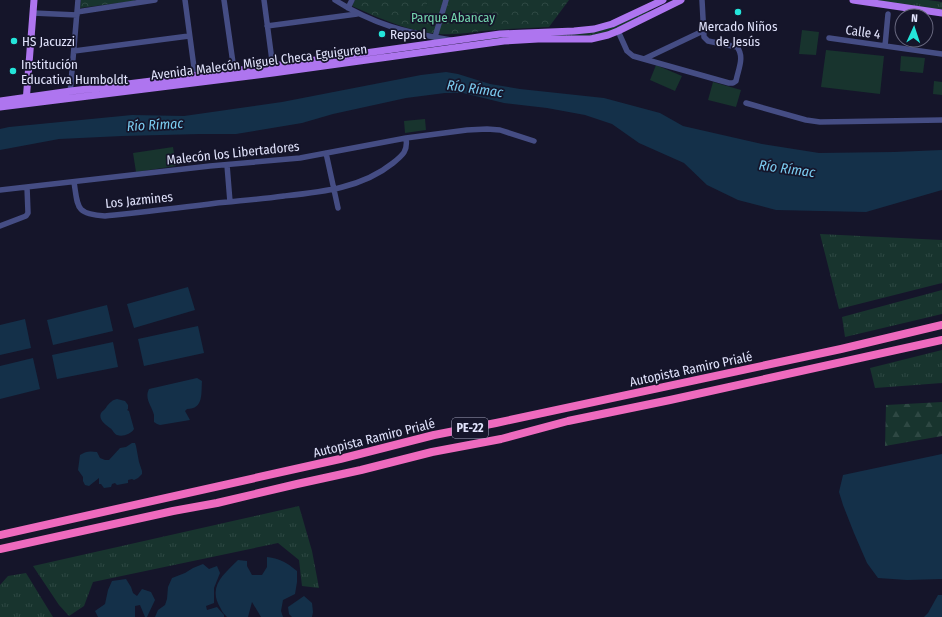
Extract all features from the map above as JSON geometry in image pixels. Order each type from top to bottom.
[{"type":"highway","name":"Autopista Ramiro Prialé","points":[[0,535],[340,459],[434,435],[519,418],[942,325]]},
{"type":"highway","name":"Autopista Ramiro Prialé","points":[[0,549],[173,511],[217,503],[432,452],[501,438],[568,421],[942,340]]},
{"type":"main road","points":[[26,101],[34,0]]},
{"type":"main road","name":"Avenida Malecón Miguel Checa Eguiguren","points":[[0,107],[26,101],[195,75],[234,70],[273,69],[500,34],[594,29],[612,24],[655,2],[663,0]]},
{"type":"main road","name":"Avenida Malecón Miguel Checa Eguiguren","points":[[70,94],[485,44],[538,39],[591,38],[618,32],[681,0]]},
{"type":"main road","points":[[853,0],[942,13]]},
{"type":"main road","name":"Avenida Malecón Miguel Checa Eguiguren","points":[[0,101],[26,101]]},
{"type":"street","points":[[70,94],[78,0]]},
{"type":"street","points":[[33,13],[77,13],[155,0]]},
{"type":"street","points":[[185,0],[195,75]]},
{"type":"street","points":[[224,0],[234,70]]},
{"type":"street","points":[[264,0],[273,69]]},
{"type":"street","points":[[335,0],[358,14],[410,33],[485,44]]},
{"type":"street","points":[[348,8],[352,0]]},
{"type":"street","points":[[435,37],[446,0]]},
{"type":"street","points":[[618,32],[627,51],[633,56],[733,83],[736,81],[741,58],[740,52],[737,47],[708,41],[704,37],[702,0]]},
{"type":"street","points":[[655,2],[655,13]]},
{"type":"street","points":[[267,26],[358,14]]},
{"type":"street","points":[[885,46],[888,14]]},
{"type":"street","points":[[644,59],[703,31]]},
{"type":"street","points":[[74,51],[189,36]]},
{"type":"street","name":"Calle 4","points":[[829,38],[942,54]]},
{"type":"street","points":[[746,103],[806,120],[820,122],[942,120]]},
{"type":"street","name":"Malecón los Libertadores","points":[[0,190],[227,164],[300,158],[406,138],[467,130],[500,130],[534,141]]},
{"type":"street","points":[[227,164],[230,202],[324,192],[360,182],[374,176],[401,156],[406,150],[406,138]]},
{"type":"street","points":[[326,153],[338,208]]},
{"type":"street","name":"Los Jazmines","points":[[74,182],[79,207],[85,213],[96,215],[105,216],[230,202]]},
{"type":"street","points":[[0,226],[26,216],[28,213],[27,187]]},
{"type":"green space","points":[[81,0],[134,0],[134,1],[80,8]]},
{"type":"green space","name":"Parque Abancay","points":[[355,0],[569,0],[549,27],[445,34],[428,33],[384,20],[352,6]]},
{"type":"green space","points":[[428,0],[442,0],[435,24],[422,21]]},
{"type":"green space","points":[[873,0],[928,0],[942,2],[942,10]]},
{"type":"green space","points":[[648,9],[649,14],[617,30],[597,36],[489,41],[484,39],[494,37],[583,32]]},
{"type":"green space","points":[[802,30],[819,32],[816,55],[799,54]]},
{"type":"green space","points":[[826,50],[884,56],[880,94],[821,87]]},
{"type":"green space","points":[[901,56],[925,58],[923,73],[900,71]]},
{"type":"green space","points":[[656,65],[682,76],[675,91],[650,80]]},
{"type":"green space","points":[[934,81],[942,82],[942,95],[933,94]]},
{"type":"green space","points":[[713,82],[741,90],[736,107],[708,100]]},
{"type":"green space","points":[[425,119],[426,130],[405,133],[404,121]]},
{"type":"green space","points":[[173,147],[176,166],[136,172],[133,153]]},
{"type":"green space","points":[[820,234],[942,240],[942,283],[839,309]]},
{"type":"green space","points":[[942,290],[942,314],[845,337],[842,317]]},
{"type":"green space","points":[[942,350],[942,383],[875,388],[870,368]]},
{"type":"green space","points":[[942,402],[942,436],[885,446],[886,405]]},
{"type":"green space","points":[[299,506],[312,551],[319,588],[302,586],[299,560],[278,543],[93,582],[84,606],[69,616],[59,605],[33,566]]},
{"type":"green space","points":[[26,573],[53,617],[0,617],[0,585],[8,576]]},
{"type":"water","name":"Río Rímac","points":[[446,72],[458,74],[490,84],[520,89],[604,98],[660,113],[683,126],[762,144],[819,153],[942,150],[942,190],[866,212],[776,210],[738,200],[707,185],[684,163],[639,143],[612,124],[585,115],[547,108],[504,103],[463,93],[445,93],[406,98],[333,114],[302,123],[236,134],[122,136],[59,139],[0,150],[0,129],[9,127],[132,115],[184,116],[282,102],[421,75]]},
{"type":"water","points":[[188,287],[195,310],[134,328],[127,304]]},
{"type":"water","points":[[107,305],[113,331],[53,345],[47,320]]},
{"type":"water","points":[[25,319],[31,348],[0,355],[0,325]]},
{"type":"water","points":[[198,326],[204,353],[144,366],[138,339]]},
{"type":"water","points":[[113,342],[118,367],[57,379],[52,355]]},
{"type":"water","points":[[33,358],[40,389],[0,399],[0,366]]},
{"type":"water","points":[[197,378],[202,381],[201,395],[199,403],[196,406],[185,411],[190,420],[160,425],[154,422],[154,415],[147,396],[149,389]]},
{"type":"water","points":[[117,399],[125,401],[128,405],[127,410],[129,411],[134,429],[129,434],[119,436],[103,422],[100,416],[112,401]]},
{"type":"water","points":[[132,443],[135,443],[142,471],[142,474],[138,478],[128,480],[128,483],[117,485],[115,483],[112,484],[111,487],[104,488],[101,484],[99,484],[99,478],[89,486],[85,485],[83,477],[78,470],[80,455],[92,451],[97,452],[100,458],[109,460],[120,448],[126,447]]},
{"type":"water","points":[[942,454],[942,579],[907,580],[878,578],[867,563],[843,505],[839,492],[843,475]]},
{"type":"water","points":[[267,557],[283,561],[297,571],[295,594],[283,600],[281,611],[283,617],[261,617],[252,602],[248,617],[227,617],[221,610],[216,594],[216,588],[222,576],[238,560],[247,561],[247,566],[252,575],[262,575],[267,567]]},
{"type":"water","points":[[203,564],[209,569],[217,566],[220,573],[214,588],[214,603],[206,606],[207,610],[217,607],[224,617],[155,617],[158,610],[165,605],[168,587],[172,578]]},
{"type":"water","points":[[126,579],[133,593],[137,596],[142,589],[151,592],[155,600],[147,617],[145,617],[140,605],[135,606],[135,617],[98,617],[95,611],[105,604],[108,590],[112,581]]},
{"type":"water","points":[[938,595],[942,595],[942,617],[924,617],[928,613]]},
{"type":"water","points":[[304,596],[312,603],[312,617],[292,617],[289,614],[288,607]]},
{"type":"place","name":"Mercado Niños de Jesús","points":[[738,12]]},
{"type":"place","name":"Repsol","points":[[382,34]]},
{"type":"place","name":"HS Jacuzzi","points":[[14,41]]},
{"type":"place","name":"Institución Educativa Humboldt","points":[[13,71]]}]
